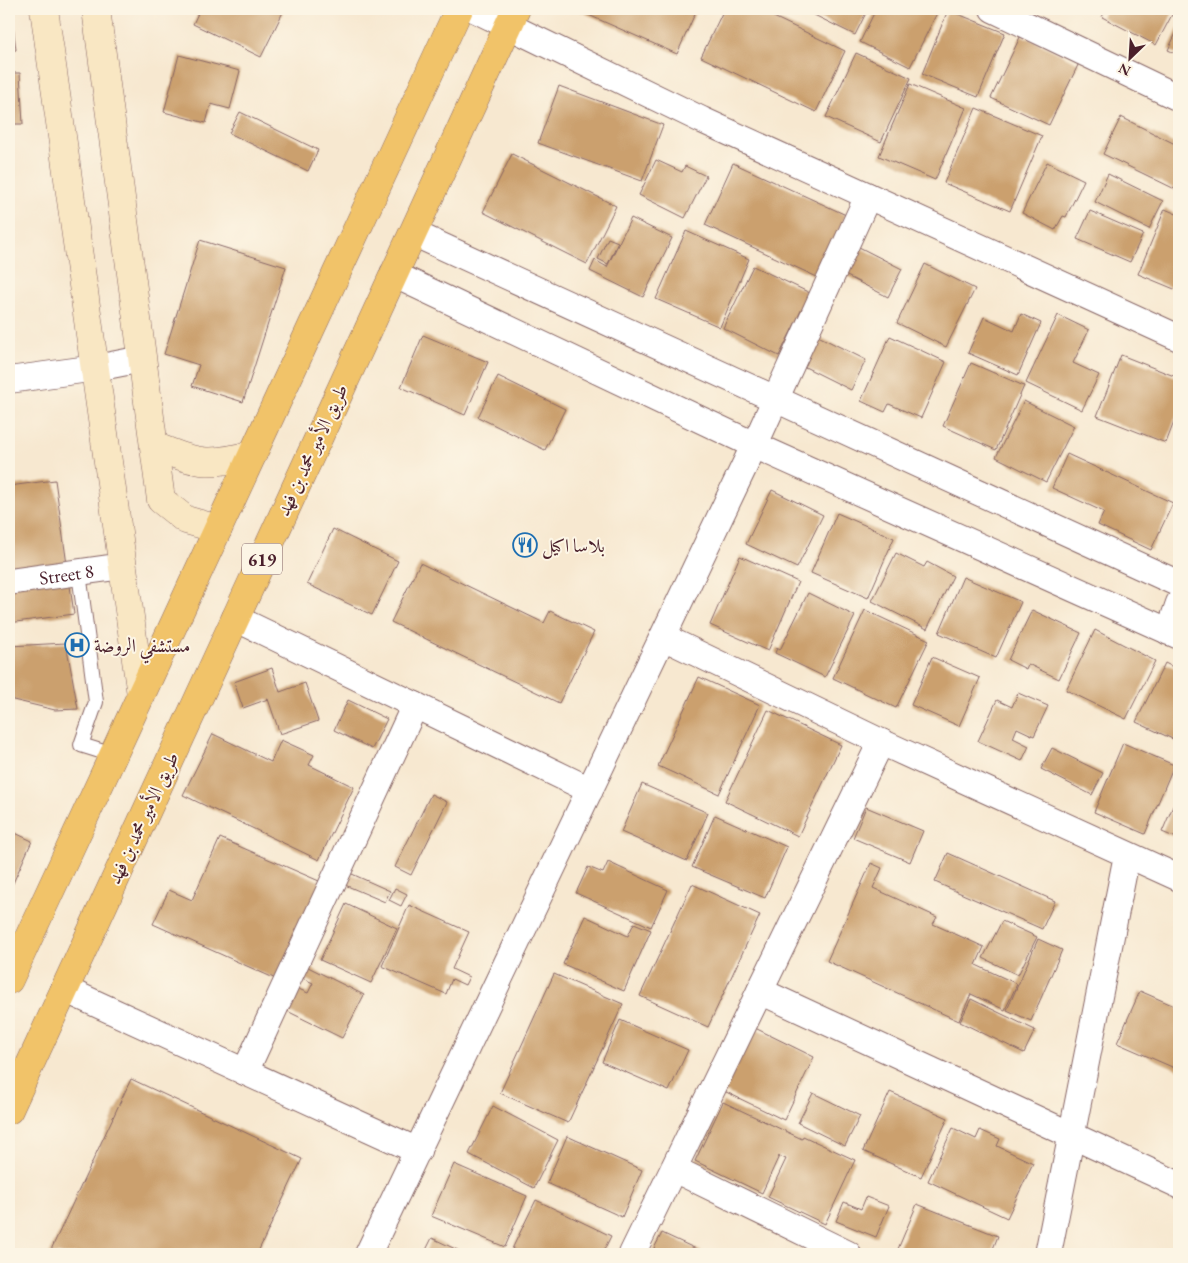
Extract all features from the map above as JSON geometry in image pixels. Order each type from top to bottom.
[{"type":"highway","name":"619","points":[[9,980],[459,9]]},
{"type":"highway","name":"طريق الأمير محمد بن فهد","points":[[9,1110],[512,17]]},
{"type":"street","points":[[44,9],[141,695]]},
{"type":"street","points":[[96,9],[161,500],[186,520],[218,529]]},
{"type":"street","points":[[474,9],[512,17],[702,120],[1179,338]]},
{"type":"street","points":[[993,9],[1179,98]]},
{"type":"street","points":[[368,1254],[663,638],[868,196]]},
{"type":"street","points":[[413,233],[1179,584]]},
{"type":"street","points":[[393,274],[754,445],[1174,634],[1179,603]]},
{"type":"street","points":[[9,380],[96,368],[142,358]]},
{"type":"street","points":[[154,446],[192,461],[223,462],[253,454]]},
{"type":"street","name":"Street 8","points":[[9,582],[123,566]]},
{"type":"street","points":[[235,618],[590,790]]},
{"type":"street","points":[[663,638],[881,742],[1179,878]]},
{"type":"street","points":[[245,1072],[415,705]]},
{"type":"street","points":[[632,1254],[881,742]]},
{"type":"street","points":[[1048,1254],[1127,855]]},
{"type":"street","points":[[64,989],[418,1151]]},
{"type":"street","points":[[760,991],[1179,1185]]},
{"type":"street","points":[[674,1169],[848,1254]]},
{"type":"lane","points":[[79,573],[96,702],[81,745],[113,755]]},
{"type":"building","points":[[9,9],[11,9],[16,50],[9,51]]},
{"type":"building","points":[[200,9],[277,9],[283,12],[261,57],[193,24]]},
{"type":"building","points":[[575,9],[697,9],[677,54]]},
{"type":"building","points":[[724,9],[757,9],[845,51],[816,112],[701,57]]},
{"type":"building","points":[[802,9],[868,9],[855,35]]},
{"type":"building","points":[[876,9],[939,9],[910,67],[860,42]]},
{"type":"building","points":[[1106,9],[1175,9],[1156,45],[1102,17]]},
{"type":"building","points":[[948,10],[1005,33],[978,97],[922,74]]},
{"type":"building","points":[[1179,27],[1179,55],[1168,50]]},
{"type":"building","points":[[1021,35],[1079,63],[1049,125],[991,98]]},
{"type":"building","points":[[856,53],[911,78],[881,142],[826,117]]},
{"type":"building","points":[[179,55],[240,71],[230,109],[211,104],[206,123],[164,112]]},
{"type":"building","points":[[9,73],[20,73],[23,124],[9,124]]},
{"type":"building","points":[[910,84],[966,108],[935,180],[879,156]]},
{"type":"building","points":[[559,86],[663,125],[642,181],[538,143]]},
{"type":"building","points":[[976,108],[1042,136],[1010,211],[944,183]]},
{"type":"building","points":[[240,112],[318,150],[308,171],[229,133]]},
{"type":"building","points":[[1121,117],[1179,146],[1179,191],[1103,154]]},
{"type":"building","points":[[512,154],[616,206],[587,264],[483,212]]},
{"type":"building","points":[[656,160],[682,172],[685,166],[706,176],[685,218],[639,195]]},
{"type":"building","points":[[1047,162],[1084,180],[1066,217],[1063,216],[1055,230],[1022,213]]},
{"type":"building","points":[[733,163],[846,215],[817,277],[705,225]]},
{"type":"building","points":[[1108,174],[1163,201],[1149,229],[1095,202]]},
{"type":"building","points":[[1165,209],[1179,215],[1179,291],[1138,274]]},
{"type":"building","points":[[1090,211],[1143,234],[1130,262],[1077,239]]},
{"type":"building","points":[[631,218],[672,238],[643,297],[590,271],[595,260],[607,267]]},
{"type":"building","points":[[686,231],[749,259],[720,327],[656,299]]},
{"type":"building","points":[[608,238],[618,242],[608,264],[598,259]]},
{"type":"building","points":[[200,240],[286,267],[243,402],[192,386],[199,365],[164,354]]},
{"type":"building","points":[[859,247],[902,269],[888,297],[845,275]]},
{"type":"building","points":[[925,264],[975,289],[946,347],[897,323]]},
{"type":"building","points":[[753,266],[810,293],[779,356],[723,328]]},
{"type":"building","points":[[1021,314],[1041,323],[1018,375],[968,353],[984,317],[1014,331]]},
{"type":"building","points":[[1058,315],[1089,330],[1073,363],[1099,375],[1082,410],[1026,383]]},
{"type":"building","points":[[810,332],[866,360],[851,390],[795,362]]},
{"type":"building","points":[[423,335],[488,362],[465,415],[401,387]]},
{"type":"building","points":[[890,336],[946,362],[921,418],[889,404],[885,412],[861,401]]},
{"type":"building","points":[[1121,355],[1179,378],[1179,409],[1166,443],[1097,416]]},
{"type":"building","points":[[971,363],[1024,386],[996,450],[943,426]]},
{"type":"building","points":[[498,376],[565,409],[545,450],[478,417]]},
{"type":"building","points":[[1024,401],[1074,426],[1046,482],[996,457]]},
{"type":"building","points":[[1067,454],[1173,503],[1151,550],[1098,525],[1104,512],[1052,488]]},
{"type":"building","points":[[55,480],[74,614],[9,623],[9,486]]},
{"type":"building","points":[[772,490],[823,515],[797,568],[746,544]]},
{"type":"building","points":[[837,513],[894,538],[868,598],[811,573]]},
{"type":"building","points":[[333,529],[398,561],[372,615],[307,584]]},
{"type":"building","points":[[896,553],[924,567],[927,562],[953,576],[927,629],[872,601]]},
{"type":"building","points":[[740,556],[798,582],[768,651],[710,625]]},
{"type":"building","points":[[420,563],[544,623],[550,611],[594,632],[559,703],[391,622]]},
{"type":"building","points":[[963,577],[1021,602],[996,658],[939,633]]},
{"type":"building","points":[[808,593],[855,616],[825,677],[775,653],[777,648],[780,650]]},
{"type":"building","points":[[865,610],[929,640],[896,708],[833,678]]},
{"type":"building","points":[[1032,610],[1081,633],[1059,679],[1028,664],[1026,669],[1008,660]]},
{"type":"building","points":[[1095,630],[1155,661],[1126,719],[1066,690]]},
{"type":"building","points":[[66,643],[78,709],[55,710],[9,699],[9,646]]},
{"type":"building","points":[[932,657],[980,678],[959,726],[911,705]]},
{"type":"building","points":[[1165,663],[1179,670],[1179,742],[1136,722]]},
{"type":"building","points":[[272,668],[280,692],[305,683],[318,721],[280,734],[268,699],[243,708],[234,682]]},
{"type":"building","points":[[699,677],[760,705],[719,794],[658,766]]},
{"type":"building","points":[[1018,693],[1048,706],[1034,736],[1017,728],[1013,738],[1029,746],[1022,761],[978,741],[997,700],[1012,707]]},
{"type":"building","points":[[348,700],[387,719],[372,749],[334,730]]},
{"type":"building","points":[[768,710],[841,745],[798,836],[725,801]]},
{"type":"building","points":[[213,734],[271,762],[281,740],[314,755],[309,765],[354,787],[319,860],[183,795]]},
{"type":"building","points":[[1123,743],[1174,765],[1145,834],[1094,812]]},
{"type":"building","points":[[1052,748],[1103,773],[1092,795],[1041,769]]},
{"type":"building","points":[[642,784],[708,813],[687,861],[621,832]]},
{"type":"building","points":[[1179,792],[1179,839],[1162,832]]},
{"type":"building","points":[[431,794],[447,802],[411,875],[395,867]]},
{"type":"building","points":[[866,807],[923,831],[910,862],[853,838]]},
{"type":"building","points":[[715,815],[787,847],[765,898],[692,867]]},
{"type":"building","points":[[9,830],[32,841],[9,892]]},
{"type":"building","points":[[220,838],[326,884],[276,979],[153,924],[169,890],[192,900]]},
{"type":"building","points":[[948,853],[1055,901],[1042,929],[935,882]]},
{"type":"building","points":[[608,862],[668,890],[651,927],[576,893],[588,867],[603,873]]},
{"type":"building","points":[[871,863],[882,868],[873,888],[937,917],[933,924],[984,947],[976,965],[1017,984],[1005,1010],[971,994],[959,1021],[827,961]]},
{"type":"building","points":[[343,870],[390,891],[385,902],[338,882]]},
{"type":"building","points":[[692,884],[760,915],[708,1027],[640,996]]},
{"type":"building","points":[[395,888],[407,894],[401,906],[389,900]]},
{"type":"building","points":[[346,904],[397,928],[371,983],[320,960]]},
{"type":"building","points":[[409,905],[469,932],[452,969],[469,977],[465,985],[452,979],[446,994],[382,966]]},
{"type":"building","points":[[585,916],[628,936],[634,923],[651,930],[624,991],[563,964]]},
{"type":"building","points":[[1002,921],[1037,937],[1018,975],[983,958]]},
{"type":"building","points":[[1038,939],[1062,950],[1031,1021],[1007,1010]]},
{"type":"building","points":[[304,965],[364,995],[342,1038],[283,1009],[294,987],[308,993],[313,983],[298,976]]},
{"type":"building","points":[[554,974],[623,1004],[568,1123],[500,1093]]},
{"type":"building","points":[[1140,991],[1179,1008],[1179,1070],[1117,1043]]},
{"type":"building","points":[[971,999],[1035,1030],[1024,1053],[960,1022]]},
{"type":"building","points":[[620,1020],[688,1050],[669,1091],[602,1062]]},
{"type":"building","points":[[753,1027],[814,1057],[784,1120],[722,1090]]},
{"type":"building","points":[[131,1079],[302,1159],[257,1254],[49,1254]]},
{"type":"building","points":[[890,1092],[948,1118],[921,1177],[863,1151]]},
{"type":"building","points":[[813,1093],[860,1116],[845,1146],[798,1123]]},
{"type":"building","points":[[723,1102],[802,1139],[803,1136],[855,1160],[825,1224],[768,1197],[786,1159],[779,1156],[762,1193],[695,1161]]},
{"type":"building","points":[[493,1106],[558,1140],[534,1188],[469,1154]]},
{"type":"building","points":[[953,1128],[976,1139],[980,1130],[1000,1139],[997,1146],[1033,1163],[1007,1218],[928,1181]]},
{"type":"building","points":[[567,1136],[642,1170],[622,1217],[547,1183]]},
{"type":"building","points":[[454,1164],[527,1196],[505,1247],[431,1216]]},
{"type":"building","points":[[866,1197],[889,1206],[876,1237],[836,1221],[844,1202],[861,1209]]},
{"type":"building","points":[[536,1200],[611,1236],[602,1254],[524,1254],[512,1249]]},
{"type":"building","points":[[917,1204],[998,1236],[991,1254],[911,1254],[898,1249]]},
{"type":"building","points":[[662,1233],[707,1254],[651,1254]]},
{"type":"building","points":[[432,1238],[466,1254],[424,1254]]},
{"type":"place","name":"بلاسا اكيل","points":[[525,545]]},
{"type":"place","name":"مستشفي الروضة","points":[[77,645]]}]
